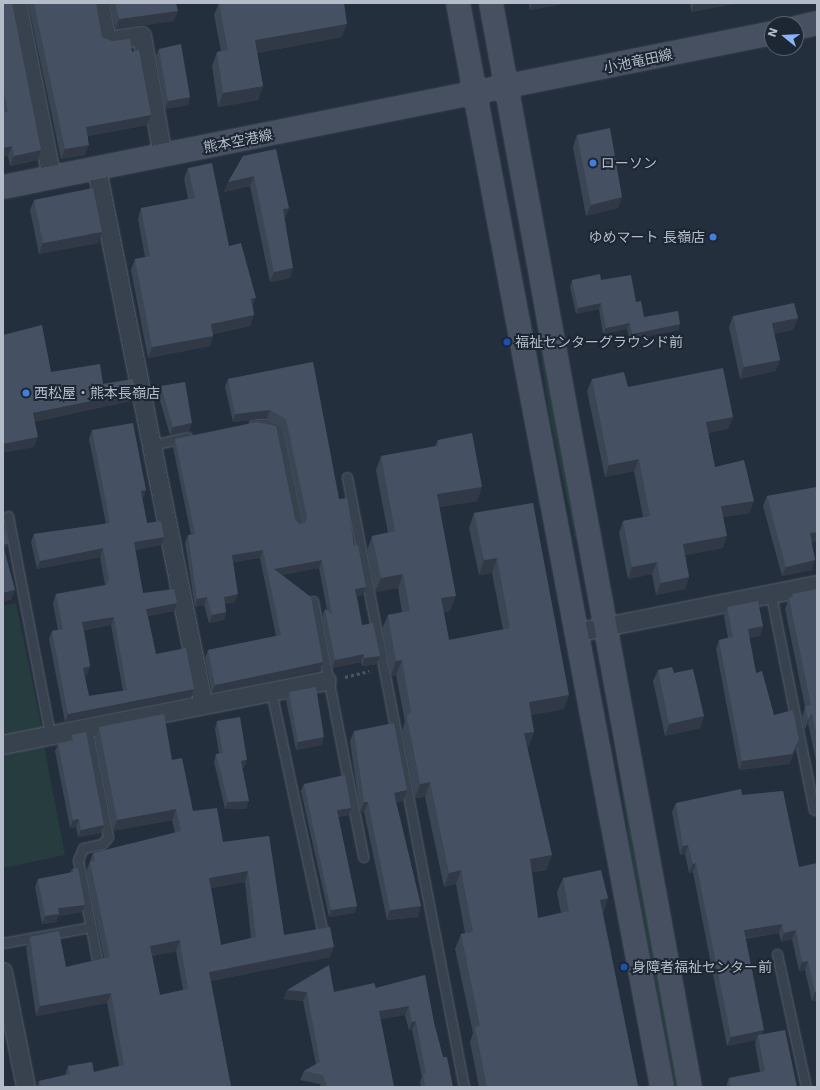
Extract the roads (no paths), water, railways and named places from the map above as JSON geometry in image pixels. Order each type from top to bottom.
[{"type":"street","points":[[17,3],[52,178]]},
{"type":"street","points":[[100,3],[107,41],[142,36],[163,156]]},
{"type":"street","points":[[458,3],[473,94],[662,1087]]},
{"type":"street","points":[[491,3],[505,89],[690,1087]]},
{"type":"street","points":[[804,26],[817,23]]},
{"type":"street","name":"小池竜田線","points":[[505,89],[764,35]]},
{"type":"street","name":"熊本空港線","points":[[3,187],[473,94],[505,89]]},
{"type":"street","points":[[97,169],[203,703]]},
{"type":"street","points":[[575,633],[817,585]]},
{"type":"street","points":[[3,745],[203,703],[327,681]]},
{"type":"street","points":[[3,972],[26,1087]]},
{"type":"lane","points":[[246,425],[267,424],[278,430],[298,526]]},
{"type":"lane","points":[[152,445],[195,436]]},
{"type":"lane","points":[[347,477],[464,1087]]},
{"type":"lane","points":[[8,516],[50,735]]},
{"type":"lane","points":[[771,595],[814,810]]},
{"type":"lane","points":[[313,601],[327,681],[363,857]]},
{"type":"lane","points":[[271,691],[323,933]]},
{"type":"lane","points":[[87,727],[108,837],[102,844],[83,848],[78,860],[98,965]]},
{"type":"lane","points":[[3,943],[90,927]]},
{"type":"lane","points":[[777,954],[806,1087]]},
{"type":"place","name":"ローソン","points":[[593,163]]},
{"type":"place","name":"ゆめマート 長嶺店","points":[[713,237]]},
{"type":"place","name":"福祉センターグラウンド前","points":[[507,342]]},
{"type":"place","name":"西松屋・熊本長嶺店","points":[[26,393]]},
{"type":"place","name":"身障者福祉センター前","points":[[624,967]]}]
